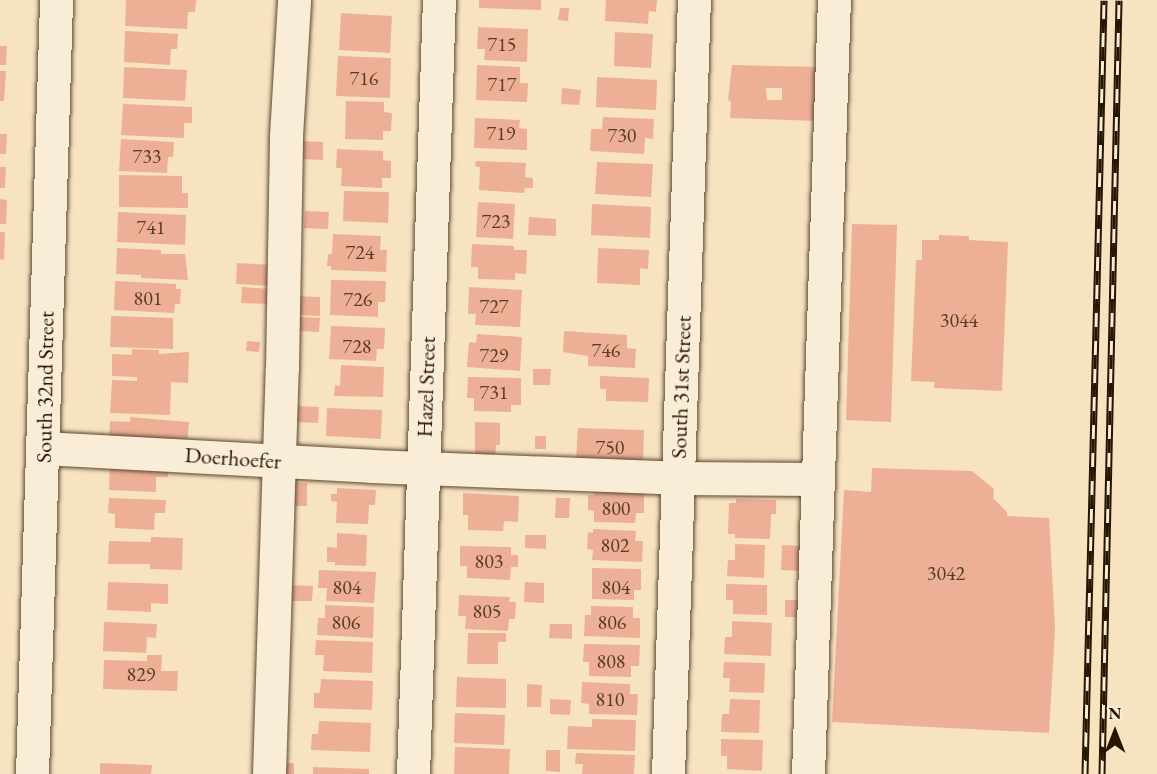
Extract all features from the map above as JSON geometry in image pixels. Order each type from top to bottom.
[{"type":"street","name":"South 32nd Street","points":[[32,774],[56,0]]},
{"type":"street","points":[[269,774],[286,136],[294,0]]},
{"type":"street","name":"Hazel Street","points":[[413,774],[439,0]]},
{"type":"street","name":"South 31st Street","points":[[668,774],[694,0]]},
{"type":"street","points":[[808,774],[834,0]]},
{"type":"street","name":"Doerhoefer","points":[[43,448],[279,461],[678,478],[817,479]]},
{"type":"building","points":[[126,0],[196,0],[195,12],[188,12],[187,29],[125,26]]},
{"type":"building","points":[[479,0],[541,0],[541,10],[479,8]]},
{"type":"building","points":[[606,0],[657,0],[656,12],[649,11],[648,24],[605,21]]},
{"type":"building","points":[[560,8],[569,8],[568,21],[558,20]]},
{"type":"building","points":[[341,13],[392,16],[390,53],[339,50]]},
{"type":"building","points":[[478,27],[528,29],[527,62],[484,60],[485,49],[477,49]]},
{"type":"building","points":[[125,31],[178,34],[177,49],[171,49],[170,65],[124,62]]},
{"type":"building","points":[[615,32],[653,34],[651,68],[614,66]]},
{"type":"building","points":[[0,46],[7,46],[6,65],[0,65]]},
{"type":"building","points":[[338,56],[391,58],[390,98],[336,96]]},
{"type":"building","points":[[477,65],[520,67],[520,83],[528,83],[527,102],[476,100]]},
{"type":"building","points":[[732,65],[819,67],[817,121],[730,118],[731,102],[728,100]],"holes":[[[766,88],[782,88],[782,100],[767,100]]]},
{"type":"building","points":[[124,67],[187,70],[185,101],[123,98]]},
{"type":"building","points":[[0,71],[6,71],[4,101],[0,101]]},
{"type":"building","points":[[597,77],[657,80],[656,110],[596,107]]},
{"type":"building","points":[[562,88],[581,90],[579,105],[561,104]]},
{"type":"building","points":[[346,101],[384,102],[384,112],[392,113],[391,131],[383,131],[383,140],[345,139]]},
{"type":"building","points":[[123,104],[192,107],[192,123],[184,123],[184,138],[121,135]]},
{"type":"building","points":[[603,117],[654,119],[653,139],[645,138],[644,154],[590,151],[591,129],[602,129]]},
{"type":"building","points":[[475,118],[520,120],[519,128],[527,129],[527,150],[474,148]]},
{"type":"building","points":[[0,134],[7,134],[6,154],[0,154]]},
{"type":"building","points":[[121,139],[174,142],[173,157],[168,157],[167,173],[119,171]]},
{"type":"building","points":[[301,141],[323,142],[323,160],[301,159]]},
{"type":"building","points":[[337,149],[383,151],[383,160],[391,161],[391,178],[382,178],[382,188],[341,186],[342,168],[336,168]]},
{"type":"building","points":[[476,161],[526,163],[525,177],[533,178],[533,188],[525,188],[524,193],[479,190],[480,167],[475,166]]},
{"type":"building","points":[[597,162],[653,164],[651,197],[595,194]]},
{"type":"building","points":[[0,167],[6,167],[5,188],[0,188]]},
{"type":"building","points":[[119,175],[182,176],[182,193],[188,193],[188,208],[119,207]]},
{"type":"building","points":[[344,191],[389,192],[388,223],[343,221]]},
{"type":"building","points":[[0,199],[7,200],[6,224],[0,224]]},
{"type":"building","points":[[478,202],[515,204],[513,239],[476,237]]},
{"type":"building","points":[[592,204],[651,207],[650,238],[591,235]]},
{"type":"building","points":[[305,211],[329,212],[328,229],[304,228]]},
{"type":"building","points":[[118,212],[186,215],[185,245],[117,242]]},
{"type":"building","points":[[529,217],[556,219],[556,236],[528,235]]},
{"type":"building","points":[[852,224],[897,225],[891,422],[846,420]]},
{"type":"building","points":[[0,232],[5,232],[4,260],[0,259]]},
{"type":"building","points":[[333,234],[381,236],[380,250],[387,250],[386,272],[331,270],[331,266],[327,266],[328,254],[332,254]]},
{"type":"building","points":[[939,235],[969,236],[969,240],[1008,242],[1002,391],[934,388],[935,382],[911,381],[916,260],[922,260],[922,240],[939,240]]},
{"type":"building","points":[[472,244],[514,246],[514,250],[527,250],[526,274],[515,273],[515,280],[478,279],[478,267],[471,267]]},
{"type":"building","points":[[117,248],[161,250],[161,254],[185,254],[188,280],[141,278],[141,275],[116,274]]},
{"type":"building","points":[[598,248],[649,250],[648,269],[640,268],[640,285],[597,283]]},
{"type":"building","points":[[237,263],[274,265],[273,286],[236,284]]},
{"type":"building","points":[[331,280],[386,281],[385,302],[378,302],[378,317],[330,315]]},
{"type":"building","points":[[115,281],[176,284],[176,289],[181,289],[180,304],[175,304],[174,313],[114,310]]},
{"type":"building","points":[[242,287],[270,289],[270,304],[241,303]]},
{"type":"building","points":[[469,287],[522,290],[520,327],[475,325],[476,314],[468,314]]},
{"type":"building","points":[[295,296],[320,297],[320,316],[294,315]]},
{"type":"building","points":[[111,316],[173,318],[173,349],[110,347]]},
{"type":"building","points":[[298,317],[320,318],[319,332],[297,331]]},
{"type":"building","points":[[331,326],[385,328],[384,349],[377,349],[376,361],[329,359]]},
{"type":"building","points":[[564,331],[627,335],[627,348],[636,349],[635,368],[588,366],[588,356],[563,352]]},
{"type":"building","points":[[477,334],[522,337],[520,371],[467,367],[469,342],[476,343]]},
{"type":"building","points":[[247,341],[260,342],[259,352],[246,351]]},
{"type":"building","points":[[132,349],[159,350],[159,354],[189,352],[188,383],[171,382],[170,415],[110,413],[112,380],[137,381],[137,377],[112,376],[112,354],[132,355]]},
{"type":"building","points":[[341,365],[384,367],[383,397],[334,396],[335,385],[340,386]]},
{"type":"building","points":[[533,369],[551,369],[550,385],[533,385]]},
{"type":"building","points":[[600,376],[649,378],[648,402],[606,401],[606,389],[600,389]]},
{"type":"building","points":[[468,377],[521,378],[521,405],[511,405],[511,412],[474,411],[474,398],[467,398]]},
{"type":"building","points":[[296,406],[319,407],[318,423],[296,422]]},
{"type":"building","points":[[327,408],[382,410],[381,439],[326,436]]},
{"type":"building","points":[[130,417],[189,422],[187,449],[109,441],[110,421],[130,422]]},
{"type":"building","points":[[475,422],[500,423],[500,445],[496,445],[495,457],[475,456]]},
{"type":"building","points":[[578,428],[644,430],[643,463],[576,460]]},
{"type":"building","points":[[535,436],[546,436],[546,449],[535,449]]},
{"type":"building","points":[[110,461],[168,463],[168,477],[156,477],[156,492],[109,490]]},
{"type":"building","points":[[872,468],[972,471],[994,489],[993,498],[1007,512],[1007,516],[1049,518],[1055,629],[1049,733],[832,722],[844,490],[871,492]]},
{"type":"building","points":[[291,483],[307,483],[307,506],[291,506]]},
{"type":"building","points":[[337,488],[376,490],[375,505],[369,505],[368,524],[336,523],[337,502],[331,501],[331,494],[337,494]]},
{"type":"building","points":[[594,491],[644,492],[644,513],[636,513],[635,523],[594,522],[594,511],[588,510],[588,495],[594,495]]},
{"type":"building","points":[[463,493],[519,496],[518,522],[504,521],[503,531],[468,530],[468,515],[463,515]]},
{"type":"building","points":[[109,498],[166,500],[165,513],[155,513],[154,530],[115,528],[115,514],[108,513]]},
{"type":"building","points":[[556,498],[570,498],[569,518],[555,518]]},
{"type":"building","points":[[736,499],[776,500],[776,514],[771,514],[770,539],[735,538],[735,534],[728,534],[729,503],[736,503]]},
{"type":"building","points":[[593,529],[636,531],[635,541],[643,541],[642,562],[592,560],[593,550],[587,549],[588,532],[593,533]]},
{"type":"building","points":[[337,533],[367,535],[366,566],[335,565],[335,562],[327,562],[327,547],[337,548]]},
{"type":"building","points":[[525,535],[546,535],[546,549],[525,548]]},
{"type":"building","points":[[151,537],[183,538],[182,570],[150,569],[150,564],[108,564],[109,541],[151,542]]},
{"type":"building","points":[[735,544],[765,545],[764,578],[727,576],[728,560],[735,560]]},
{"type":"building","points":[[782,545],[807,546],[807,571],[781,570]]},
{"type":"building","points":[[460,546],[511,547],[511,555],[518,555],[518,567],[511,567],[510,580],[467,578],[467,566],[460,566]]},
{"type":"building","points":[[592,568],[641,569],[641,590],[634,590],[634,600],[592,599]]},
{"type":"building","points":[[319,570],[376,572],[374,603],[326,601],[327,588],[318,588]]},
{"type":"building","points":[[108,582],[168,584],[168,604],[151,603],[151,612],[107,610]]},
{"type":"building","points":[[525,582],[544,583],[544,603],[524,602]]},
{"type":"building","points":[[726,584],[767,585],[767,615],[733,614],[733,600],[726,600]]},
{"type":"building","points":[[291,585],[313,586],[312,601],[291,601]]},
{"type":"building","points":[[459,595],[510,597],[509,602],[516,602],[515,619],[509,619],[508,631],[465,629],[466,616],[458,616]]},
{"type":"building","points":[[785,600],[806,600],[806,617],[785,617]]},
{"type":"building","points":[[325,605],[374,607],[373,638],[317,635],[318,618],[325,618]]},
{"type":"building","points":[[591,606],[633,607],[633,618],[640,618],[640,638],[584,636],[585,615],[591,615]]},
{"type":"building","points":[[732,621],[772,623],[771,656],[724,654],[725,637],[732,637]]},
{"type":"building","points":[[104,622],[157,624],[156,638],[147,637],[146,653],[103,651]]},
{"type":"building","points":[[550,624],[572,624],[572,639],[549,638]]},
{"type":"building","points":[[468,633],[506,633],[506,642],[498,642],[498,664],[467,664]]},
{"type":"building","points":[[316,640],[373,642],[372,673],[323,671],[324,655],[315,655]]},
{"type":"building","points":[[584,644],[640,645],[639,666],[631,666],[631,677],[589,676],[589,662],[583,662]]},
{"type":"building","points":[[147,655],[162,655],[161,671],[178,671],[177,691],[103,689],[104,660],[147,661]]},
{"type":"building","points":[[724,662],[765,663],[764,693],[729,692],[730,678],[723,678]]},
{"type":"building","points":[[457,677],[506,679],[506,708],[456,707]]},
{"type":"building","points":[[321,679],[373,681],[372,710],[314,708],[314,693],[320,693]]},
{"type":"building","points":[[582,682],[630,684],[630,694],[638,694],[637,715],[589,714],[589,704],[581,703]]},
{"type":"building","points":[[527,684],[542,685],[541,707],[527,707]]},
{"type":"building","points":[[550,699],[571,700],[570,715],[550,714]]},
{"type":"building","points":[[730,699],[760,700],[759,733],[721,732],[722,714],[729,714]]},
{"type":"building","points":[[455,713],[505,715],[504,745],[454,743]]},
{"type":"building","points":[[592,719],[636,720],[635,751],[567,749],[568,726],[592,727]]},
{"type":"building","points":[[319,721],[371,723],[370,752],[311,750],[312,734],[318,734]]},
{"type":"building","points":[[721,739],[763,740],[762,771],[727,769],[727,756],[721,756]]},
{"type":"building","points":[[455,747],[510,749],[509,774],[454,774]]},
{"type":"building","points":[[546,750],[560,750],[560,772],[546,771]]},
{"type":"building","points":[[576,753],[635,755],[634,774],[582,774],[583,764],[575,764]]},
{"type":"building","points":[[100,763],[152,765],[151,774],[100,774]]},
{"type":"building","points":[[283,763],[294,763],[294,774],[283,774]]},
{"type":"building","points":[[313,767],[369,769],[369,774],[313,774]]},
{"type":"railway","points":[[1085,774],[1104,0]]},
{"type":"railway","points":[[1102,774],[1119,0]]}]
